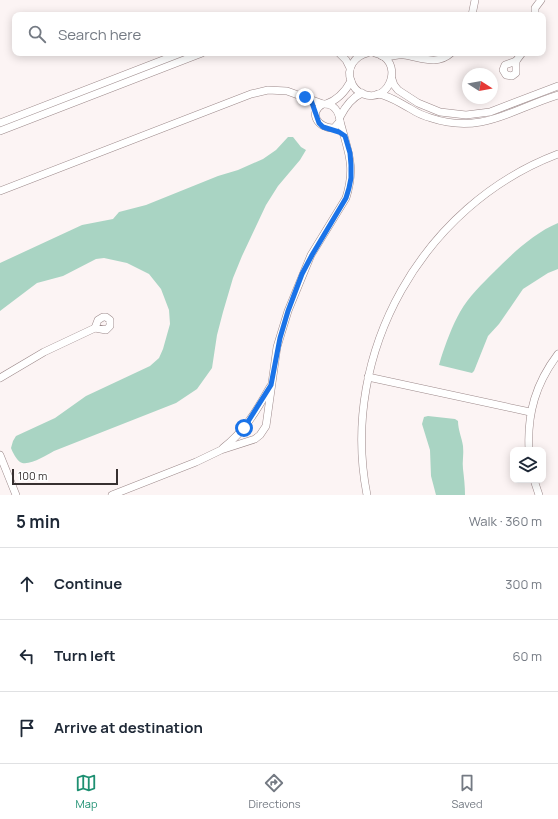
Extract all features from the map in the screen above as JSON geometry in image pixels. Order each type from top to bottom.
[{"type":"street","points":[[473,12],[475,0]]},
{"type":"street","points":[[535,8],[541,0]]},
{"type":"street","points":[[0,123],[173,56]]},
{"type":"street","points":[[0,131],[194,56]]},
{"type":"street","points":[[342,56],[350,68]]},
{"type":"street","points":[[360,56],[355,59],[350,68],[349,75],[353,86],[362,93],[367,95],[378,94],[391,97],[412,110],[432,118],[451,122],[468,123],[497,119],[558,95]]},
{"type":"street","points":[[381,56],[389,62],[394,85],[398,90],[418,103],[440,112],[466,115],[490,112],[558,86]]},
{"type":"street","points":[[389,56],[399,56]]},
{"type":"street","points":[[408,56],[432,60],[444,58],[447,56]]},
{"type":"street","points":[[516,61],[520,56]]},
{"type":"street","points":[[391,67],[394,57]]},
{"type":"street","points":[[378,94],[387,88],[392,78]]},
{"type":"street","points":[[316,115],[318,107],[338,99],[351,81]]},
{"type":"street","points":[[0,191],[251,94],[268,90],[287,91],[335,107],[340,119],[350,153],[351,178],[349,188],[346,198],[312,255],[295,292],[277,347],[266,426],[260,435],[255,439],[220,450],[196,462],[112,495]]},
{"type":"street","points":[[328,128],[334,128],[348,104],[357,95],[362,93]]},
{"type":"street","points":[[311,100],[319,123],[323,127],[339,132],[345,136]]},
{"type":"street","points":[[367,495],[363,466],[362,436],[368,377],[378,343],[392,306],[401,289],[414,268],[437,238],[460,216],[492,190],[522,171],[558,154]]},
{"type":"street","points":[[0,378],[51,348],[95,328]]},
{"type":"street","points":[[528,447],[530,412],[545,372],[558,354]]},
{"type":"street","points":[[368,377],[530,412]]},
{"type":"street","points":[[220,450],[233,440],[244,428],[271,385]]},
{"type":"street","points":[[244,428],[245,433],[249,437],[255,439]]},
{"type":"street","points":[[0,455],[16,495]]},
{"type":"street","points":[[535,483],[539,495]]},
{"type":"shaded area","points":[[288,137],[293,137],[301,147],[306,150],[300,160],[278,186],[266,205],[242,256],[233,278],[223,312],[217,335],[212,368],[197,389],[176,403],[54,451],[32,462],[20,462],[11,448],[16,436],[55,418],[86,396],[150,366],[159,358],[170,324],[169,310],[161,289],[149,274],[127,263],[104,258],[96,259],[63,276],[37,283],[0,311],[0,263],[82,225],[113,219],[119,212],[146,205],[218,176],[238,170],[263,159],[276,150]]},
{"type":"shaded area","points":[[558,223],[558,269],[548,273],[523,289],[499,324],[488,336],[474,371],[472,373],[439,365],[454,323],[472,295],[524,244],[549,227]]},
{"type":"shaded area","points":[[428,416],[455,419],[458,421],[463,446],[465,495],[436,495],[431,476],[430,450],[422,424],[424,417]]},
{"type":"route","points":[[244,428],[271,385],[277,347],[295,292],[312,255],[346,198],[351,178],[350,153],[345,136],[339,132],[323,127],[316,119],[311,100],[305,97]]}]
